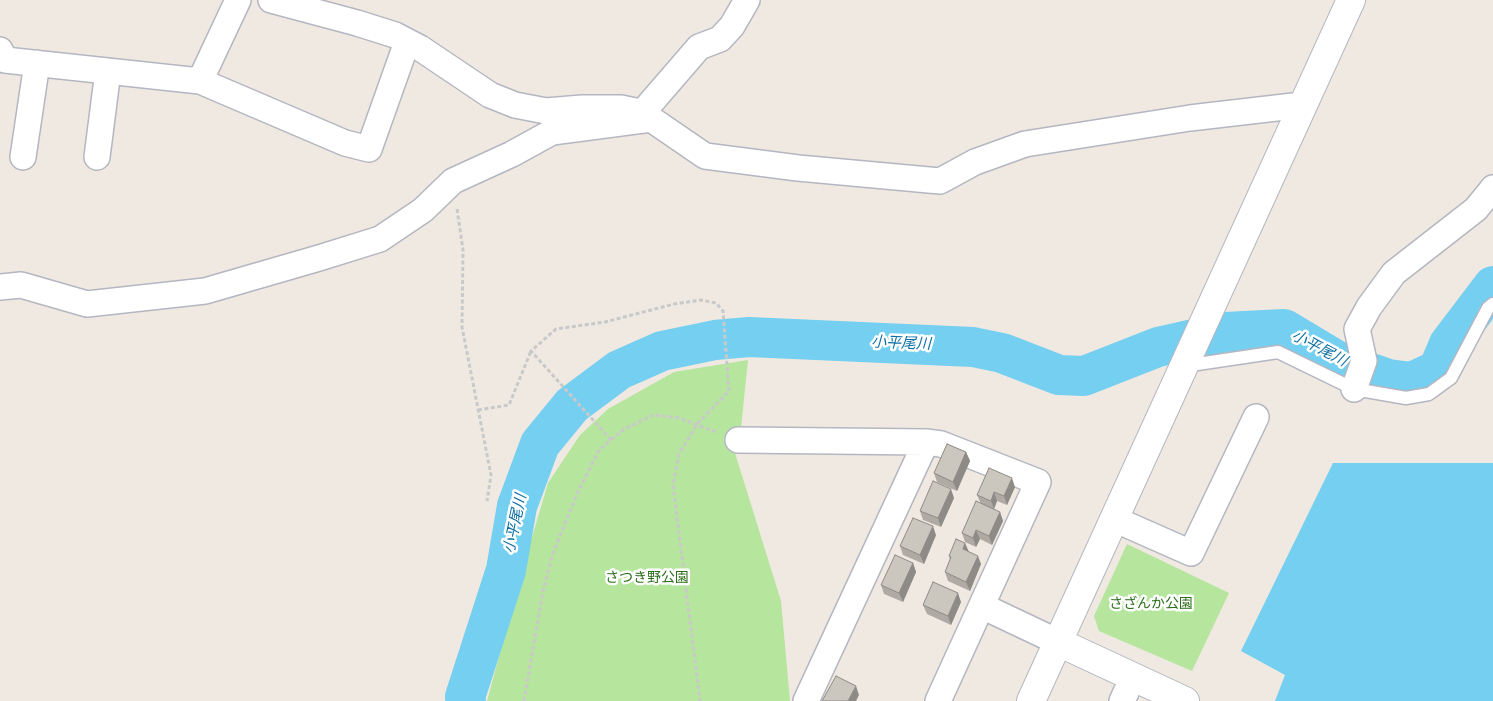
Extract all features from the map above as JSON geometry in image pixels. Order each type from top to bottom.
[{"type":"street","points":[[200,80],[238,0]]},
{"type":"street","points":[[271,0],[395,35],[420,48],[490,95],[515,105],[546,111],[582,108],[621,108],[646,116],[705,156],[798,168],[940,181],[975,162],[1025,144],[1190,118],[1302,105]]},
{"type":"street","points":[[0,287],[21,285],[87,304],[205,291],[380,239],[423,210],[453,181],[512,154],[552,132],[646,116],[699,47],[720,39],[732,26],[747,0]]},
{"type":"street","points":[[1031,701],[1351,0]]},
{"type":"street","points":[[0,50],[5,60],[200,80],[345,143],[369,149],[407,42]]},
{"type":"street","points":[[23,157],[36,63]]},
{"type":"street","points":[[97,157],[108,71]]},
{"type":"street","points":[[1354,389],[1364,361],[1357,328],[1369,307],[1394,273],[1476,209],[1493,188]]},
{"type":"street","points":[[1114,519],[1191,553],[1256,417]]},
{"type":"street","points":[[738,440],[926,442],[941,444],[1038,482],[938,701]]},
{"type":"street","points":[[806,701],[926,442]]},
{"type":"street","points":[[982,606],[1058,642],[1127,689],[1185,701]]},
{"type":"lane","points":[[1187,359],[1278,352],[1354,389],[1406,398],[1429,394],[1450,378],[1488,308],[1493,304]]},
{"type":"path","points":[[453,181],[463,250],[462,327],[491,475],[486,501]]},
{"type":"path","points":[[478,410],[509,405],[532,352],[556,329],[605,322],[674,304],[701,300],[716,304],[723,310],[729,391],[697,424],[679,454],[673,485],[700,701]]},
{"type":"path","points":[[532,352],[611,440]]},
{"type":"path","points":[[524,701],[544,591],[553,553],[577,494],[599,450],[623,430],[653,416],[679,418],[738,440]]},
{"type":"green space","name":"さつき野公園","points":[[748,360],[741,428],[735,453],[781,601],[790,701],[487,701],[548,483],[580,435],[608,409],[674,372]]},
{"type":"green space","name":"さざんか公園","points":[[1127,544],[1229,593],[1192,671],[1099,631],[1094,616]]},
{"type":"water","points":[[1333,463],[1493,463],[1493,701],[1275,701],[1285,675],[1241,651]]},
{"type":"building","points":[[947,444],[966,452],[953,482],[934,473]]},
{"type":"building","points":[[989,468],[1012,478],[1004,496],[994,492],[991,501],[977,495]]},
{"type":"building","points":[[933,481],[951,489],[938,518],[920,511]]},
{"type":"building","points":[[976,501],[1000,512],[989,536],[976,530],[973,538],[962,533]]},
{"type":"building","points":[[913,518],[933,526],[920,555],[900,546]]},
{"type":"building","points":[[956,539],[965,543],[963,549],[978,556],[966,582],[945,572]]},
{"type":"building","points":[[895,555],[913,563],[899,593],[881,585]]},
{"type":"building","points":[[933,582],[958,593],[948,616],[923,605]]},
{"type":"building","points":[[836,676],[856,686],[848,701],[822,701]]},
{"type":"waterway","name":"小平尾川","points":[[466,701],[465,697],[506,570],[517,506],[540,444],[572,405],[619,370],[662,351],[715,340],[749,337],[973,347],[1002,353],[1059,375],[1084,376],[1158,347],[1225,332],[1284,329],[1339,362],[1388,379],[1412,382],[1438,370],[1449,344],[1493,286]]}]
